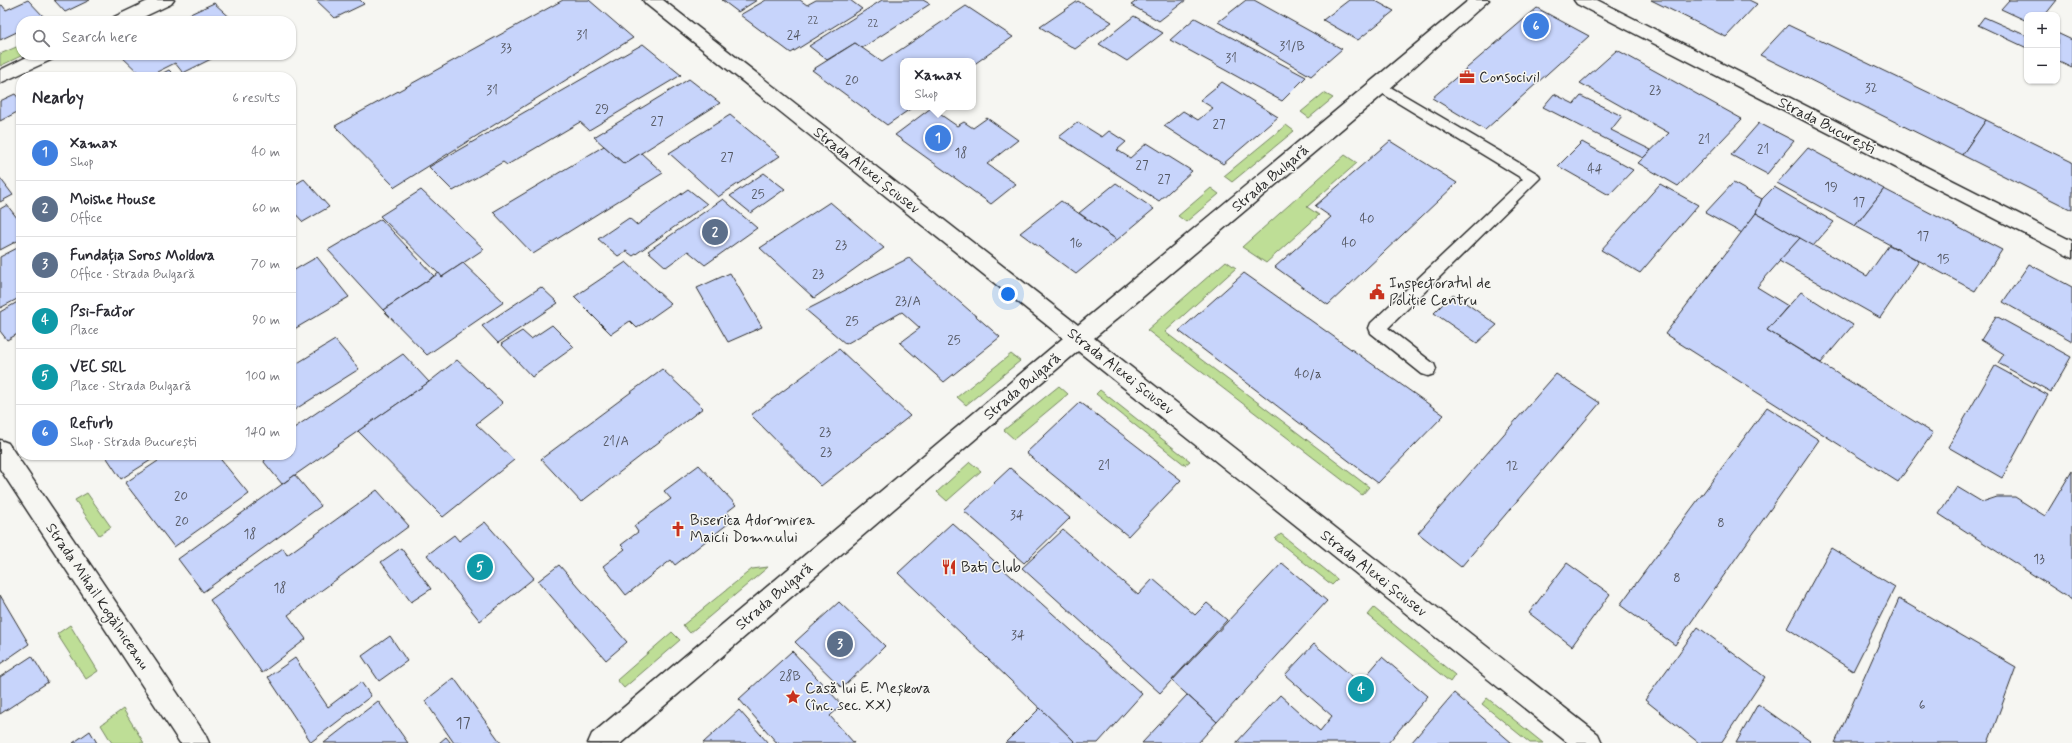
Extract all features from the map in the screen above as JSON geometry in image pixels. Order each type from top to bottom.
[{"type":"street","points":[[131,16],[165,0]]},
{"type":"street","name":"Strada Alexei Șciusev","points":[[652,0],[1589,743]]},
{"type":"street","name":"Strada Bulgară","points":[[601,743],[1480,0]]},
{"type":"street","name":"Strada București","points":[[1583,0],[2072,250]]},
{"type":"street","points":[[0,77],[36,60]]},
{"type":"street","name":"Strada Mihail Kogălniceanu","points":[[0,450],[196,743]]},
{"type":"lane","points":[[1380,86],[1533,178],[1377,328],[1428,369]]},
{"type":"green space","points":[[16,47],[16,58],[0,66],[0,54]]},
{"type":"green space","points":[[1324,93],[1333,98],[1309,118],[1301,112]]},
{"type":"green space","points":[[1286,125],[1294,131],[1232,182],[1224,176]]},
{"type":"green space","points":[[1345,155],[1357,163],[1307,207],[1319,215],[1266,263],[1242,247]]},
{"type":"green space","points":[[1211,188],[1219,194],[1186,222],[1178,216]]},
{"type":"green space","points":[[1226,261],[1236,268],[1165,332],[1369,487],[1362,495],[1147,330]]},
{"type":"green space","points":[[1011,354],[1020,361],[966,405],[957,397]]},
{"type":"green space","points":[[1059,386],[1068,394],[1014,439],[1004,430]]},
{"type":"green space","points":[[1100,390],[1190,461],[1185,465],[1096,394]]},
{"type":"green space","points":[[970,462],[981,471],[947,501],[937,492]]},
{"type":"green space","points":[[87,493],[111,527],[99,535],[75,500]]},
{"type":"green space","points":[[1281,534],[1337,580],[1332,585],[1275,539]]},
{"type":"green space","points":[[768,567],[690,633],[683,625],[752,569]]},
{"type":"green space","points":[[1374,608],[1455,675],[1450,682],[1368,615]]},
{"type":"green space","points":[[70,625],[98,671],[86,679],[57,634]]},
{"type":"green space","points":[[672,632],[680,640],[624,688],[617,680]]},
{"type":"green space","points":[[1487,698],[1543,743],[1530,743],[1482,704]]},
{"type":"green space","points":[[123,709],[144,743],[112,743],[101,725]]},
{"type":"building","points":[[28,0],[43,16],[16,16],[16,32],[0,40],[0,6],[2,5],[6,10]]},
{"type":"building","points":[[54,0],[90,0],[65,12]]},
{"type":"building","points":[[316,0],[360,0],[364,4],[335,18]]},
{"type":"building","points":[[563,0],[589,0],[633,38],[395,187],[335,126]]},
{"type":"building","points":[[722,0],[757,0],[738,12]]},
{"type":"building","points":[[766,0],[800,0],[807,5],[816,0],[850,0],[862,9],[791,53],[740,15]]},
{"type":"building","points":[[882,0],[923,0],[930,4],[862,48],[855,43],[827,60],[809,46]]},
{"type":"building","points":[[1138,0],[1186,0],[1159,21],[1131,5]]},
{"type":"building","points":[[1246,0],[1254,0],[1342,49],[1311,76],[1218,22]]},
{"type":"building","points":[[1349,0],[1374,0],[1394,11],[1358,40],[1323,20]]},
{"type":"building","points":[[1651,0],[1749,0],[1757,4],[1726,37]]},
{"type":"building","points":[[2009,0],[2057,0],[2047,12],[2024,12],[2024,20],[2001,9]]},
{"type":"building","points":[[1078,1],[1112,22],[1075,49],[1040,27]]},
{"type":"building","points":[[214,3],[228,16],[186,16]]},
{"type":"building","points":[[966,6],[1013,37],[976,63],[976,58],[900,58],[900,110],[909,110],[887,125],[812,70],[855,43],[882,62]]},
{"type":"building","points":[[1537,8],[1589,36],[1485,130],[1432,98]]},
{"type":"building","points":[[1134,16],[1163,33],[1127,61],[1099,44]]},
{"type":"building","points":[[1984,17],[2024,35],[2024,47],[1978,25]]},
{"type":"building","points":[[1195,18],[1306,77],[1282,101],[1170,40]]},
{"type":"building","points":[[1788,25],[1986,120],[1962,155],[1760,55]]},
{"type":"building","points":[[2060,34],[2072,40],[2072,68],[2060,62]]},
{"type":"building","points":[[643,44],[681,75],[589,130],[580,122],[507,165],[503,162],[453,191],[429,167]]},
{"type":"building","points":[[1617,50],[1742,119],[1678,186],[1638,163],[1669,133],[1580,83]]},
{"type":"building","points":[[125,60],[209,60],[185,72],[182,72],[175,63],[157,72],[138,72]]},
{"type":"building","points":[[689,79],[720,103],[624,164],[594,137]]},
{"type":"building","points":[[1222,82],[1278,117],[1223,164],[1164,126],[1183,111],[1198,120],[1213,108],[1200,100]]},
{"type":"building","points":[[15,94],[16,95],[16,113],[0,121],[0,101]]},
{"type":"building","points":[[1554,94],[1574,104],[1581,96],[1622,116],[1611,130],[1651,150],[1643,158],[1543,107]]},
{"type":"building","points":[[928,110],[934,110],[957,126],[964,122],[973,128],[987,118],[1018,140],[987,164],[1016,184],[991,204],[895,135]]},
{"type":"building","points":[[730,115],[780,156],[718,197],[669,153]]},
{"type":"building","points":[[1986,120],[2072,162],[2072,210],[1962,155]]},
{"type":"building","points":[[1078,122],[1102,137],[1109,131],[1126,142],[1117,150],[1130,158],[1147,143],[1192,171],[1159,201],[1059,137]]},
{"type":"building","points":[[1759,123],[1794,141],[1767,174],[1731,155]]},
{"type":"building","points":[[1390,141],[1457,183],[1328,305],[1275,267],[1331,217],[1315,206]]},
{"type":"building","points":[[1582,142],[1633,170],[1609,195],[1558,166]]},
{"type":"building","points":[[604,146],[624,164],[641,153],[663,173],[533,254],[493,212]]},
{"type":"building","points":[[1808,148],[1884,189],[1855,226],[1777,183]]},
{"type":"building","points":[[764,173],[785,189],[751,213],[730,196]]},
{"type":"building","points":[[0,178],[13,195],[0,202]]},
{"type":"building","points":[[304,179],[329,207],[303,222],[296,214],[296,184]]},
{"type":"building","points":[[1116,183],[1154,209],[1117,240],[1079,213]]},
{"type":"building","points":[[1733,183],[1762,199],[1756,213],[1742,233],[1705,213]]},
{"type":"building","points":[[1660,184],[1698,205],[1640,273],[1601,250]]},
{"type":"building","points":[[1774,187],[1834,222],[1813,246],[1756,213],[1762,199]]},
{"type":"building","points":[[688,189],[707,204],[633,256],[626,251],[618,256],[598,239],[629,218],[637,225]]},
{"type":"building","points":[[1884,189],[2002,250],[1975,291],[1855,226]]},
{"type":"building","points":[[421,190],[484,249],[442,277],[380,216]]},
{"type":"building","points":[[723,199],[757,228],[705,265],[688,251],[666,267],[648,251]]},
{"type":"building","points":[[1061,201],[1117,240],[1076,274],[1020,233]]},
{"type":"building","points":[[830,202],[884,248],[814,298],[760,248]]},
{"type":"building","points":[[7,205],[16,217],[16,242],[0,250],[0,209]]},
{"type":"building","points":[[1756,213],[1800,238],[1757,287],[1788,306],[1767,330],[1933,433],[1898,482],[1665,334]]},
{"type":"building","points":[[381,219],[434,276],[383,310],[328,250]]},
{"type":"building","points":[[1800,238],[1867,276],[1889,245],[1919,261],[1880,318],[1779,261]]},
{"type":"building","points":[[16,249],[16,300],[0,308],[0,257]]},
{"type":"building","points":[[317,257],[349,297],[296,328],[296,269]]},
{"type":"building","points":[[909,258],[1000,337],[944,382],[900,343],[920,328],[902,312],[846,344],[806,310]]},
{"type":"building","points":[[626,262],[671,304],[637,328],[630,321],[611,334],[574,297]]},
{"type":"building","points":[[463,263],[504,302],[427,355],[383,310],[439,273],[442,277]]},
{"type":"building","points":[[2029,264],[2072,287],[2072,341],[2003,302]]},
{"type":"building","points":[[730,273],[762,327],[728,342],[697,288]]},
{"type":"building","points":[[1244,273],[1444,415],[1378,483],[1179,331]]},
{"type":"building","points":[[541,287],[558,303],[498,343],[482,326]]},
{"type":"building","points":[[1801,292],[1853,325],[1821,363],[1767,330]]},
{"type":"building","points":[[1453,294],[1497,325],[1477,343],[1434,313]]},
{"type":"building","points":[[16,303],[16,335],[7,340],[0,331],[0,312]]},
{"type":"building","points":[[1996,316],[2071,357],[2051,392],[1998,363],[2004,354],[1981,340]]},
{"type":"building","points":[[552,325],[574,347],[532,377],[501,344],[522,331],[531,339]]},
{"type":"building","points":[[335,340],[359,369],[296,409],[296,364]]},
{"type":"building","points":[[839,349],[910,416],[821,486],[751,415]]},
{"type":"building","points":[[403,354],[429,382],[282,484],[264,462],[265,460],[296,460],[296,427]]},
{"type":"building","points":[[457,360],[503,403],[476,424],[514,460],[443,517],[358,431],[429,382]]},
{"type":"building","points":[[1995,366],[2048,395],[2002,478],[1948,447]]},
{"type":"building","points":[[662,369],[703,408],[581,502],[541,459]]},
{"type":"building","points":[[1556,374],[1600,403],[1461,567],[1418,533]]},
{"type":"building","points":[[1080,402],[1181,480],[1128,536],[1026,453]]},
{"type":"building","points":[[1767,407],[1819,440],[1675,645],[1620,605]]},
{"type":"building","points":[[108,460],[151,460],[121,479]]},
{"type":"building","points":[[160,460],[221,460],[249,494],[174,547],[125,483]]},
{"type":"building","name":"Biserica Adormirea Maicii Domnului","points":[[699,465],[736,505],[727,512],[733,520],[675,565],[671,560],[626,595],[603,566],[625,549],[621,545],[638,532],[634,526],[671,499],[664,491]]},
{"type":"building","points":[[1010,468],[1070,518],[1024,563],[964,511]]},
{"type":"building","points":[[2072,471],[2072,600],[1939,514],[1957,487],[1982,502],[1997,497],[2015,497],[2045,516]]},
{"type":"building","points":[[295,475],[321,506],[203,592],[178,559]]},
{"type":"building","points":[[377,490],[409,526],[288,615],[306,639],[262,673],[210,600],[283,548],[287,555]]},
{"type":"building","points":[[485,522],[534,578],[480,621],[427,555],[454,535],[459,541]]},
{"type":"building","points":[[952,523],[1142,694],[1098,743],[1076,743],[898,573]]},
{"type":"building","points":[[1063,530],[1138,595],[1153,579],[1195,615],[1207,603],[1227,620],[1160,693],[1022,568]]},
{"type":"building","points":[[401,548],[431,589],[411,602],[381,562]]},
{"type":"building","points":[[1831,548],[1895,587],[1853,671],[1787,628]]},
{"type":"building","points":[[1282,563],[1327,601],[1217,722],[1172,681]]},
{"type":"building","points":[[1567,563],[1610,594],[1572,646],[1529,613]]},
{"type":"building","points":[[559,565],[627,642],[606,660],[538,581]]},
{"type":"building","points":[[0,595],[29,644],[0,664]]},
{"type":"building","points":[[1899,599],[2016,667],[1988,743],[1835,743]]},
{"type":"building","points":[[839,602],[885,646],[842,688],[795,642]]},
{"type":"building","points":[[1698,627],[1765,677],[1721,743],[1699,743],[1645,700]]},
{"type":"building","points":[[390,636],[407,661],[379,681],[362,656]]},
{"type":"building","points":[[1314,644],[1360,683],[1382,657],[1428,696],[1388,743],[1236,743],[1280,695],[1320,731],[1332,716],[1285,675]]},
{"type":"building","points":[[792,651],[842,705],[830,716],[854,743],[777,743],[739,699]]},
{"type":"building","points":[[32,656],[48,682],[0,714],[0,677]]},
{"type":"building","points":[[295,658],[328,707],[361,682],[371,696],[311,742],[268,677]]},
{"type":"building","points":[[454,678],[501,743],[454,743],[425,701]]},
{"type":"building","points":[[1454,693],[1512,743],[1411,743]]},
{"type":"building","points":[[1187,695],[1217,722],[1198,743],[1142,743]]},
{"type":"building","points":[[378,701],[408,743],[324,743]]},
{"type":"building","points":[[1758,704],[1810,741],[1809,743],[1736,743]]},
{"type":"building","points":[[1040,708],[1076,743],[1005,743]]},
{"type":"building","points":[[739,710],[768,743],[703,743]]},
{"type":"building","points":[[90,731],[97,743],[73,743]]},
{"type":"building","points":[[446,737],[451,743],[439,743]]},
{"type":"place","name":"Refurb","points":[[1536,26]]},
{"type":"place","name":"Consocivil","points":[[1467,77]]},
{"type":"place","name":"Xamax","points":[[938,138]]},
{"type":"place","name":"Moishe House","points":[[715,232]]},
{"type":"place","name":"Inspectoratul de Poliție Centru","points":[[1377,292]]},
{"type":"place","name":"Biserica Adormirea Maicii Domnului","points":[[678,529]]},
{"type":"place","name":"VEC SRL","points":[[480,567]]},
{"type":"place","name":"Bati Club","points":[[949,567]]},
{"type":"place","name":"Fundația Soros Moldova","points":[[840,644]]},
{"type":"place","name":"Psi-Factor","points":[[1361,689]]},
{"type":"place","name":"Casă lui E. Meșkova (înc. sec. XX)","points":[[793,697]]}]
